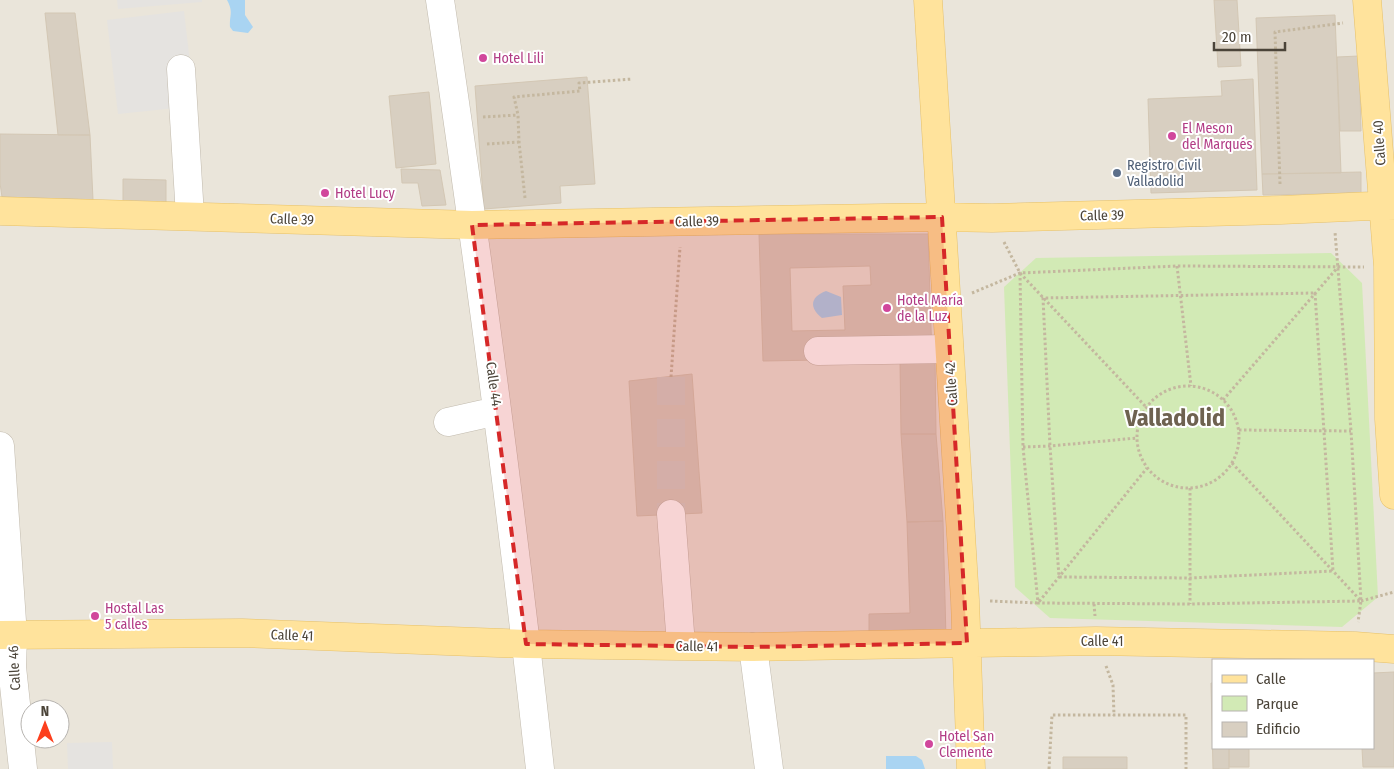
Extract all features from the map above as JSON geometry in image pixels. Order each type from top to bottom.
[{"type":"main road","name":"Calle 42","points":[[928,0],[965,600],[971,769]]},
{"type":"main road","name":"Calle 40","points":[[1368,10],[1389,206],[1388,266],[1394,495]]},
{"type":"main road","name":"Calle 39","points":[[0,211],[528,224],[942,217],[992,218],[1389,206]]},
{"type":"main road","name":"Calle 41","points":[[6,635],[242,633],[526,644],[753,646],[1096,641],[1355,646],[1394,649]]},
{"type":"street","name":"Calle 44","points":[[440,0],[462,147],[497,411],[540,769]]},
{"type":"street","points":[[181,69],[190,216]]},
{"type":"street","points":[[818,351],[948,348]]},
{"type":"street","points":[[448,422],[497,411]]},
{"type":"street","name":"Calle 46","points":[[0,446],[6,672],[23,769]]},
{"type":"street","points":[[671,514],[681,645]]},
{"type":"street","points":[[753,646],[769,769]]},
{"type":"path","points":[[1281,210],[1275,32],[1368,10]]},
{"type":"path","points":[[528,224],[518,115],[514,97],[580,91],[579,83],[632,80]]},
{"type":"path","points":[[457,118],[518,115]]},
{"type":"path","points":[[462,147],[519,142]]},
{"type":"path","points":[[1332,208],[1351,431],[1361,601]]},
{"type":"path","points":[[671,377],[682,221]]},
{"type":"path","points":[[946,305],[1020,273],[1177,266],[1388,266]]},
{"type":"path","points":[[1177,266],[1192,386]]},
{"type":"path","points":[[1223,400],[1338,267]]},
{"type":"path","points":[[1020,273],[1146,408]]},
{"type":"path","points":[[1020,273],[1023,447],[1038,603]]},
{"type":"path","points":[[1043,298],[1315,293]]},
{"type":"path","points":[[1315,293],[1333,571]]},
{"type":"path","points":[[1043,298],[1059,577]]},
{"type":"path","points":[[1192,386],[1208,390],[1223,400],[1233,414],[1239,430],[1238,447],[1232,463],[1221,476],[1206,485],[1190,488],[1173,486],[1159,479],[1147,468],[1140,454],[1137,438],[1139,422],[1146,408],[1159,396],[1174,388],[1192,386]]},
{"type":"path","points":[[1239,430],[1351,431]]},
{"type":"path","points":[[1023,447],[1137,438]]},
{"type":"path","points":[[1232,463],[1361,601]]},
{"type":"path","points":[[1038,603],[1147,468]]},
{"type":"path","points":[[1190,488],[1190,604]]},
{"type":"path","points":[[1059,577],[1191,578],[1333,571]]},
{"type":"path","points":[[965,600],[1038,603],[1190,604],[1361,601],[1394,592]]},
{"type":"path","points":[[1048,769],[1052,715],[1186,715],[1186,769]]},
{"type":"highlighted area","points":[[942,217],[967,643],[753,647],[526,644],[472,225]]},
{"type":"shaded area","points":[[0,0],[1394,0],[1394,769],[0,769]]},
{"type":"shaded area","points":[[117,0],[202,0],[202,2],[118,9]]},
{"type":"shaded area","points":[[184,11],[195,106],[118,114],[107,20]]},
{"type":"shaded area","points":[[112,742],[113,769],[68,769],[67,749],[70,749],[70,743]]},
{"type":"green space","points":[[1331,253],[1362,283],[1378,597],[1342,627],[1050,618],[1015,587],[1004,287],[1036,258]]},
{"type":"water","points":[[227,0],[245,0],[245,15],[253,27],[248,33],[233,31],[230,27],[231,11]]},
{"type":"water","points":[[826,291],[841,297],[842,315],[822,318],[813,307],[817,296]]},
{"type":"water","points":[[886,756],[916,756],[922,760],[925,769],[886,769]]},
{"type":"building","points":[[1214,0],[1237,0],[1241,66],[1218,67]]},
{"type":"building","points":[[45,13],[75,13],[90,135],[58,135]]},
{"type":"building","points":[[1335,15],[1341,173],[1262,174],[1256,18]]},
{"type":"building","points":[[1359,56],[1361,131],[1340,131],[1337,57]]},
{"type":"building","points":[[587,77],[595,184],[560,186],[561,203],[484,209],[475,86]]},
{"type":"building","points":[[1253,79],[1257,190],[1151,193],[1148,99],[1222,96],[1221,81]]},
{"type":"building","points":[[429,92],[436,164],[396,168],[389,96]]},
{"type":"building","points":[[0,134],[90,135],[93,200],[2,197],[0,183]]},
{"type":"building","points":[[401,169],[440,170],[446,205],[422,206],[418,183],[402,183]]},
{"type":"building","points":[[1361,172],[1361,193],[1263,195],[1262,174]]},
{"type":"building","points":[[123,179],[166,180],[166,204],[123,203]]},
{"type":"building","name":"Hotel María de la Luz","points":[[759,234],[928,234],[932,358],[763,361]],"holes":[[[870,266],[871,285],[843,286],[845,330],[792,331],[790,268]]]},
{"type":"building","points":[[935,357],[936,434],[901,434],[900,358]]},
{"type":"building","points":[[692,374],[702,513],[637,516],[629,381]]},
{"type":"building","points":[[901,434],[936,434],[943,521],[907,522]]},
{"type":"building","points":[[943,521],[946,639],[869,641],[869,614],[910,613],[907,522]]},
{"type":"building","points":[[1394,672],[1394,767],[1363,767],[1362,749],[1374,749],[1374,673]]},
{"type":"building","points":[[1211,683],[1212,683],[1212,726]]},
{"type":"building","points":[[1213,749],[1229,749],[1229,769],[1213,769]]},
{"type":"building","points":[[1229,749],[1249,749],[1249,767],[1229,767]]},
{"type":"building","points":[[1063,757],[1127,757],[1127,769],[1063,769]]},
{"type":"tunnel","points":[[671,377],[671,514]]},
{"type":"place","name":"Hotel Lili","points":[[483,58]]},
{"type":"place","name":"El Meson del Marqués","points":[[1172,136]]},
{"type":"place","name":"Registro Civil Valladolid","points":[[1117,173]]},
{"type":"place","name":"Hotel Lucy","points":[[325,193]]},
{"type":"place","name":"Hotel María de la Luz","points":[[887,308]]},
{"type":"place","name":"Hostal Las 5 calles","points":[[95,616]]},
{"type":"place","name":"Hotel San Clemente","points":[[929,744]]},
{"type":"district","name":"Valladolid","points":[[1175,418]]}]
